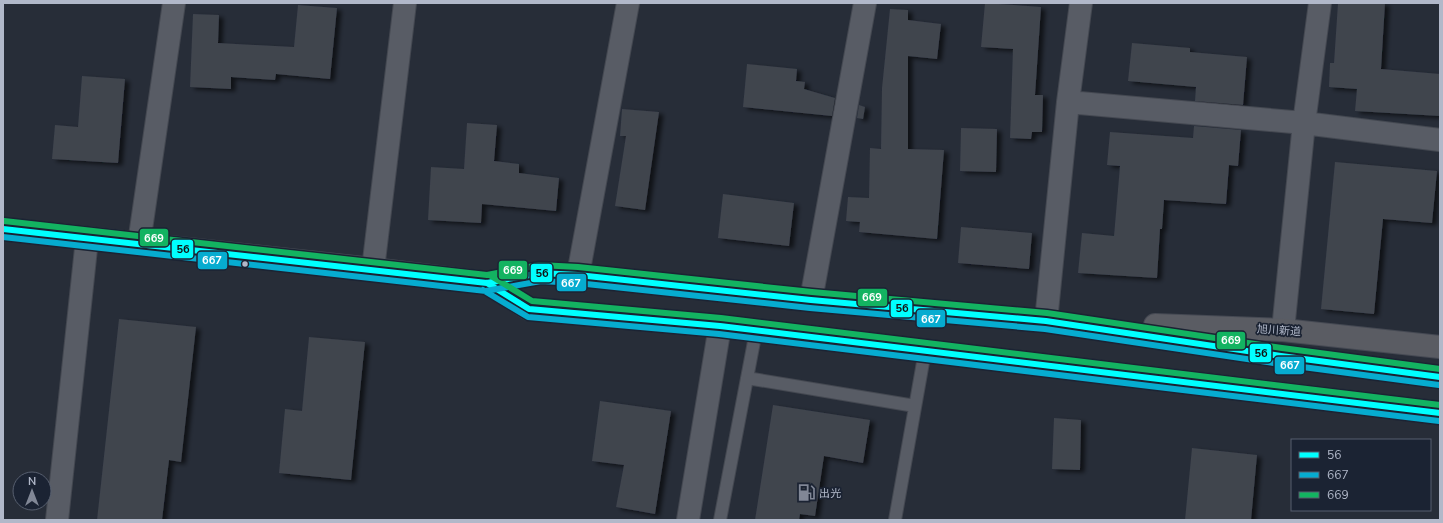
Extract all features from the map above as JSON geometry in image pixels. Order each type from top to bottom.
[{"type":"highway","points":[[3,229],[374,269],[487,283],[540,273],[578,275],[810,300],[1046,321],[1281,356],[1440,377]]},
{"type":"highway","points":[[487,283],[529,309],[720,326],[1440,413]]},
{"type":"highway","name":"旭川新道","points":[[1046,321],[1283,330],[1440,347]]},
{"type":"street","points":[[139,243],[174,3]]},
{"type":"street","points":[[374,269],[405,3]]},
{"type":"street","points":[[578,275],[628,3]]},
{"type":"street","points":[[810,300],[865,3]]},
{"type":"street","points":[[1046,321],[1068,102],[1081,3]]},
{"type":"street","points":[[1283,330],[1304,123],[1320,3]]},
{"type":"street","points":[[1068,102],[1304,123],[1440,140]]},
{"type":"street","points":[[57,520],[87,239]]},
{"type":"street","points":[[688,520],[720,326]]},
{"type":"lane","points":[[720,520],[756,331]]},
{"type":"lane","points":[[895,520],[925,351]]},
{"type":"lane","points":[[747,378],[915,406]]},
{"type":"building","points":[[985,3],[1041,7],[1035,95],[1043,95],[1042,132],[1032,132],[1031,139],[1010,138],[1013,49],[981,47]]},
{"type":"building","points":[[1338,3],[1385,3],[1381,69],[1440,74],[1440,116],[1355,111],[1357,89],[1329,87],[1330,63],[1334,63]]},
{"type":"building","points":[[298,5],[337,8],[330,79],[276,74],[275,80],[231,77],[231,89],[190,87],[193,14],[219,15],[218,43],[294,47]]},
{"type":"building","points":[[890,9],[908,10],[908,20],[941,24],[937,59],[908,56],[908,149],[944,150],[937,239],[859,232],[860,222],[846,221],[848,197],[869,198],[870,148],[881,149],[882,88]]},
{"type":"building","points":[[1132,43],[1190,48],[1190,52],[1247,57],[1243,105],[1195,101],[1196,87],[1128,81]]},
{"type":"building","points":[[747,64],[797,69],[796,81],[805,82],[804,89],[835,98],[832,116],[743,107]]},
{"type":"building","points":[[82,76],[125,79],[118,163],[52,159],[55,125],[78,127]]},
{"type":"building","points":[[859,105],[865,107],[863,119],[857,118]]},
{"type":"building","points":[[622,109],[659,112],[645,210],[615,206],[626,136],[620,136]]},
{"type":"building","points":[[467,123],[497,125],[494,161],[519,164],[519,173],[559,178],[556,211],[482,204],[481,223],[428,220],[431,167],[464,169]]},
{"type":"building","points":[[1194,126],[1241,130],[1238,166],[1229,165],[1226,204],[1164,200],[1162,229],[1160,229],[1157,278],[1078,273],[1082,233],[1114,236],[1120,166],[1107,165],[1110,132],[1193,138]]},
{"type":"building","points":[[961,128],[997,129],[996,172],[960,171]]},
{"type":"building","points":[[1335,162],[1437,171],[1432,223],[1383,219],[1374,314],[1321,309]]},
{"type":"building","points":[[723,194],[794,203],[789,246],[718,238]]},
{"type":"building","points":[[961,227],[1032,233],[1029,269],[958,263]]},
{"type":"building","points":[[119,319],[196,327],[181,462],[169,460],[162,520],[97,520]]},
{"type":"building","points":[[309,337],[365,342],[351,480],[279,473],[285,409],[302,411]]},
{"type":"building","points":[[600,401],[671,411],[655,514],[616,507],[624,465],[592,461]]},
{"type":"building","points":[[773,405],[870,420],[863,463],[824,456],[815,516],[800,514],[799,520],[755,520]]},
{"type":"building","points":[[1054,418],[1081,420],[1080,470],[1052,469]]},
{"type":"building","points":[[1192,448],[1257,455],[1251,520],[1185,520]]},
{"type":"transit line","name":"669","points":[[4,221],[487,275],[539,265],[578,267],[812,292],[1047,313],[1282,348],[1440,369]]},
{"type":"transit line","name":"56","points":[[3,229],[487,283],[540,273],[578,275],[811,300],[1046,321],[1281,356],[1440,377]]},
{"type":"transit line","name":"667","points":[[3,237],[486,291],[541,281],[577,283],[810,308],[1045,329],[1280,364],[1439,385]]},
{"type":"transit line","name":"669","points":[[491,276],[532,301],[721,318],[1440,405]]},
{"type":"transit line","name":"56","points":[[487,283],[529,309],[720,326],[1440,413]]},
{"type":"transit line","name":"667","points":[[483,290],[528,317],[719,334],[1439,421]]},
{"type":"place","name":"出光","points":[[806,493]]}]
